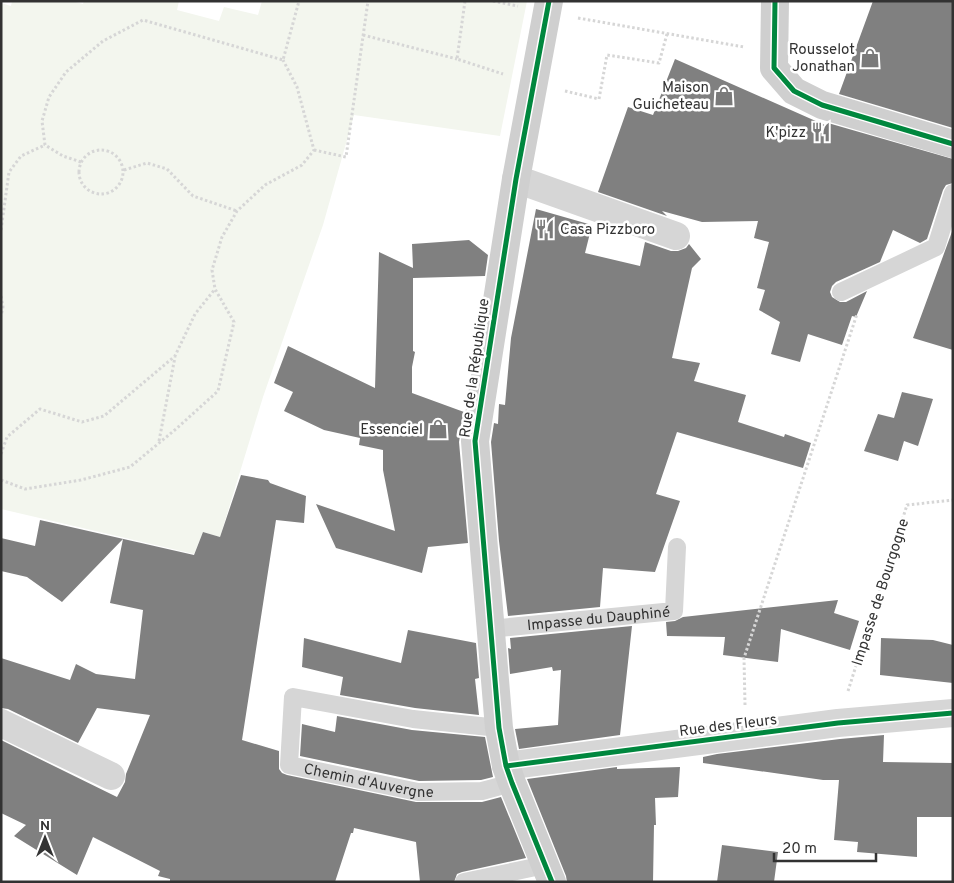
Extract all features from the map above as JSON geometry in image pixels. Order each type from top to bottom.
[{"type":"main road","points":[[776,1],[774,68],[794,91],[822,105],[953,144]]},
{"type":"main road","name":"Rue de la République","points":[[548,7],[516,179],[475,441],[499,728],[509,775],[549,873]]},
{"type":"street","points":[[516,179],[676,236]]},
{"type":"street","name":"Rue des Fleurs","points":[[509,775],[745,736],[838,723],[953,713]]},
{"type":"street","points":[[1,723],[112,776]]},
{"type":"lane","points":[[841,292],[936,248],[953,193]]},
{"type":"lane","name":"Impasse du Dauphiné","points":[[490,629],[674,610],[677,547]]},
{"type":"lane","name":"Chemin d'Auvergne","points":[[499,728],[413,719],[293,698],[289,765],[418,792],[482,791],[509,775]]},
{"type":"lane","points":[[464,882],[549,873]]},
{"type":"path","points":[[299,1],[283,60],[297,87],[314,150]]},
{"type":"path","points":[[314,150],[346,157],[368,1]]},
{"type":"path","points":[[493,1],[548,7],[774,53]]},
{"type":"path","points":[[45,145],[42,121],[49,97],[66,72],[103,41],[143,20],[283,60]]},
{"type":"path","points":[[363,35],[457,59]]},
{"type":"path","points":[[45,145],[63,156],[81,162]]},
{"type":"path","points":[[1,230],[9,172],[21,156],[45,145]]},
{"type":"path","points":[[105,149],[118,157],[124,170],[123,178],[115,190],[100,194],[93,193],[87,189],[79,176],[81,162],[91,152],[105,149]]},
{"type":"path","points":[[1,480],[25,489],[81,480],[130,467],[218,391],[234,322],[215,289],[212,270],[222,237],[237,210],[265,185],[302,165],[314,150]]},
{"type":"path","points":[[124,170],[146,163],[168,169],[193,196],[237,210]]},
{"type":"path","points":[[745,736],[744,658],[868,280]]},
{"type":"path","points":[[159,442],[175,356],[195,314],[215,289]]},
{"type":"path","points":[[1,296],[1,316]]},
{"type":"path","points":[[1,454],[7,437],[40,409],[82,422],[104,416],[175,356]]},
{"type":"shaded area","points":[[12,1],[72,1],[83,4],[84,1],[179,1],[177,10],[219,21],[224,7],[258,15],[262,1],[527,1],[500,136],[354,115],[323,225],[263,397],[220,537],[203,532],[194,554],[1,509],[1,3],[11,6]]},
{"type":"building","points":[[873,1],[953,1],[953,128],[839,94]]},
{"type":"building","points":[[675,59],[827,126],[828,123],[953,159],[953,183],[946,185],[943,190],[927,239],[920,243],[893,230],[880,262],[836,282],[832,286],[830,292],[832,297],[840,302],[846,302],[867,291],[856,317],[852,316],[842,345],[808,334],[800,362],[771,354],[780,322],[759,310],[765,290],[757,288],[769,242],[754,238],[758,221],[702,222],[662,211],[667,216],[598,192],[628,107],[653,115]]},
{"type":"building","points":[[536,209],[592,225],[585,253],[640,266],[645,242],[671,251],[686,248],[689,244],[701,259],[692,268],[672,358],[700,363],[694,381],[746,395],[738,422],[784,437],[785,434],[811,443],[803,468],[677,432],[656,494],[680,501],[655,572],[603,568],[600,607],[508,616],[499,541],[491,442],[494,423],[498,424],[499,404],[505,405],[511,338]]},
{"type":"building","points":[[953,229],[953,350],[913,338]]},
{"type":"building","points":[[469,240],[488,255],[485,276],[413,278],[413,351],[415,352],[412,367],[412,393],[464,412],[459,442],[468,543],[428,547],[422,573],[336,548],[316,504],[395,531],[383,470],[383,450],[359,445],[360,438],[324,430],[284,411],[293,392],[274,383],[288,346],[375,388],[379,252],[413,268],[412,244]]},
{"type":"building","points":[[902,392],[933,399],[918,446],[904,441],[898,461],[864,451],[878,414],[894,418]]},
{"type":"building","points":[[241,475],[268,480],[270,483],[306,496],[304,523],[276,520],[242,740],[279,751],[279,769],[287,775],[416,802],[482,802],[501,797],[526,858],[462,872],[457,874],[454,882],[420,882],[416,842],[354,828],[335,882],[170,882],[170,879],[158,876],[160,871],[93,837],[77,875],[14,836],[26,825],[1,813],[1,740],[117,797],[125,782],[126,774],[150,715],[97,708],[78,743],[8,709],[1,708],[1,658],[70,680],[76,664],[96,674],[135,679],[143,610],[110,603],[123,539],[62,602],[27,577],[1,571],[1,538],[35,546],[40,520],[194,555],[203,532],[220,537]]},
{"type":"building","points":[[838,600],[834,613],[859,621],[850,650],[781,629],[778,662],[723,655],[725,637],[667,636],[666,622],[675,621],[683,617]]},
{"type":"building","points":[[632,626],[620,735],[519,749],[515,729],[558,725],[561,670],[553,671],[552,667],[510,674],[508,648],[511,649],[510,638]]},
{"type":"building","points":[[408,630],[476,643],[479,678],[475,679],[479,715],[415,708],[340,695],[343,677],[302,667],[304,638],[401,663]]},
{"type":"building","points":[[881,638],[933,640],[953,645],[953,683],[880,675]]},
{"type":"building","points":[[337,716],[412,730],[485,737],[493,777],[481,780],[419,781],[300,756],[302,724],[335,732]]},
{"type":"building","points":[[884,735],[883,762],[953,763],[953,817],[917,817],[917,857],[857,852],[858,842],[834,840],[839,780],[823,780],[703,763],[703,757],[717,754]]},
{"type":"building","points":[[617,767],[617,769],[680,767],[678,797],[655,798],[656,825],[654,825],[653,882],[567,882],[527,779]]},
{"type":"building","points":[[722,845],[778,852],[774,882],[717,882]]},
{"type":"cycle path","points":[[549,1],[516,179],[475,441],[499,728],[506,766],[552,882]]},
{"type":"cycle path","points":[[775,1],[774,68],[794,91],[822,105],[953,144]]},
{"type":"cycle path","points":[[506,766],[838,723],[953,713]]},
{"type":"place","name":"Rousselot Jonathan","points":[[870,58]]},
{"type":"place","name":"Maison Guicheteau","points":[[724,96]]},
{"type":"place","name":"K'pizz","points":[[821,132]]},
{"type":"place","name":"Casa Pizzboro","points":[[545,229]]},
{"type":"place","name":"Essenciel","points":[[438,429]]}]
